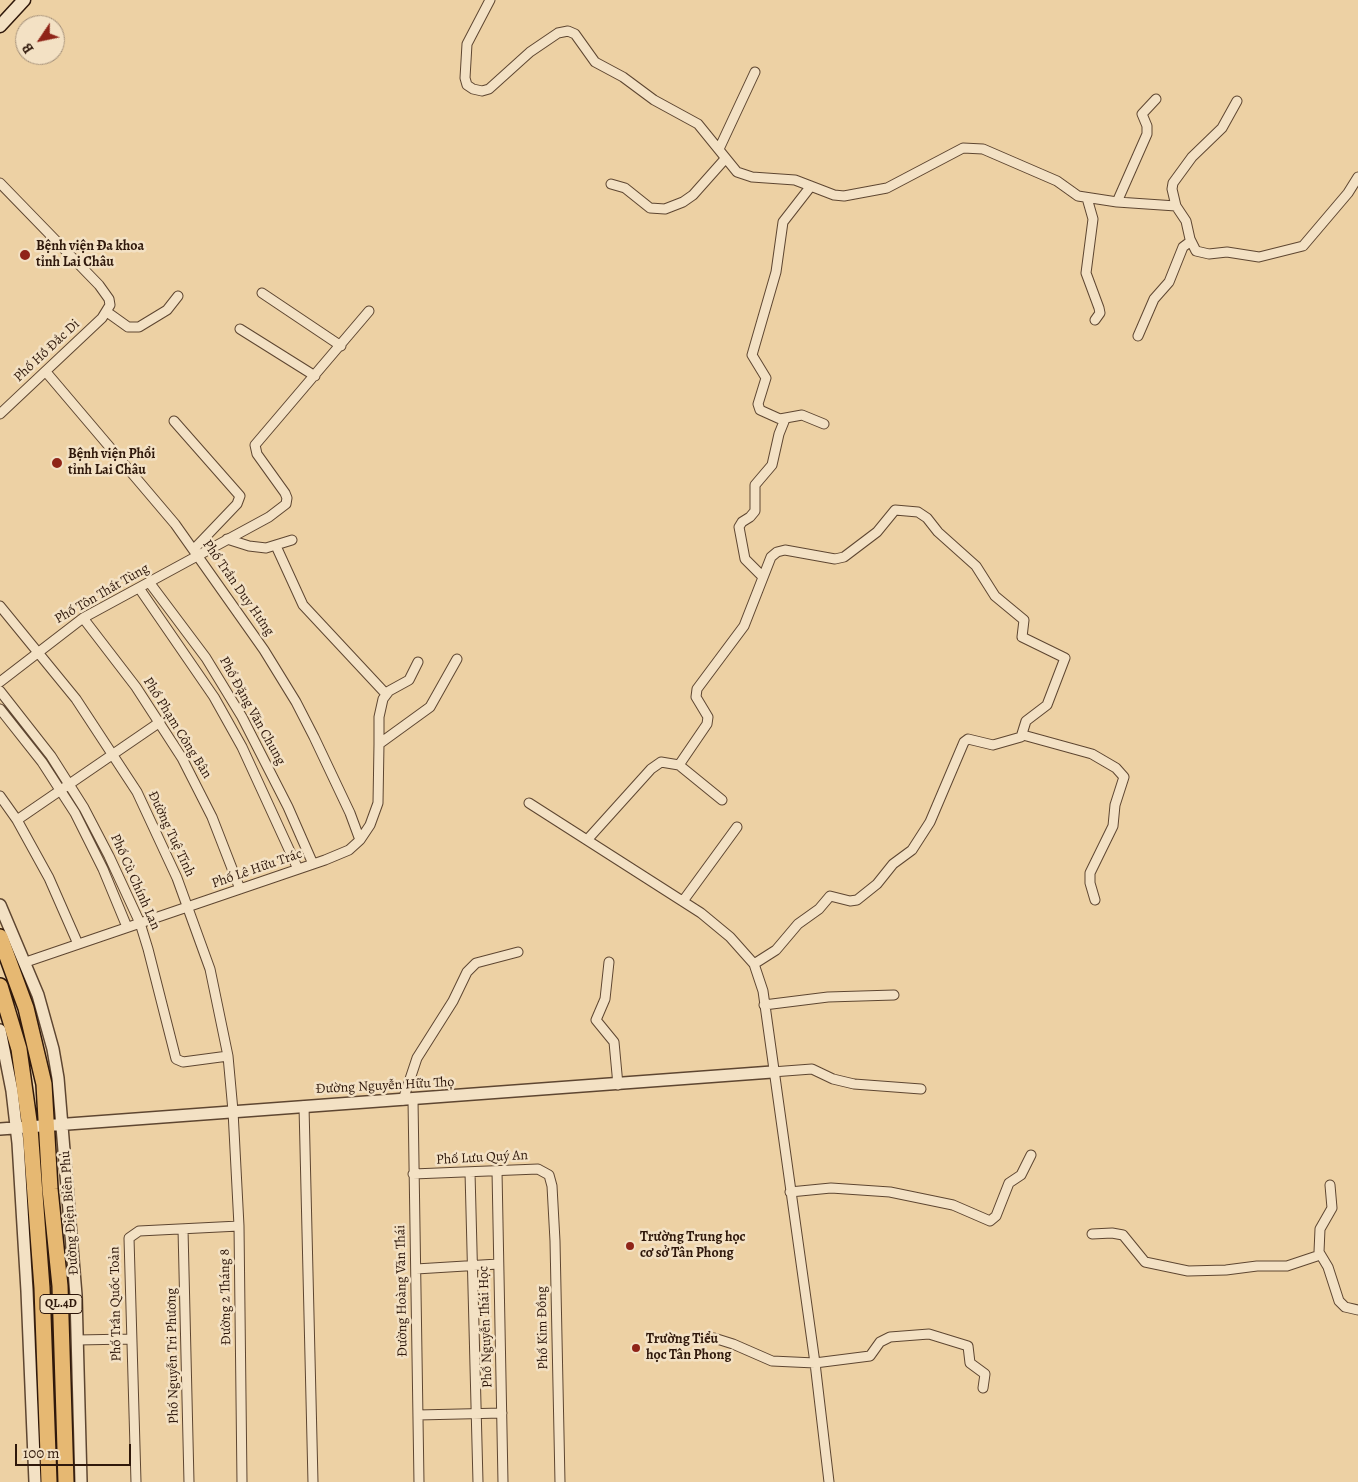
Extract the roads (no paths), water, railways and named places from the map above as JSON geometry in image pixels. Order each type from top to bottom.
[{"type":"highway","name":"QL.4D","points":[[0,938],[17,980],[34,1035],[44,1084],[47,1126]]},
{"type":"highway","name":"QL.4D","points":[[0,986],[19,1048],[23,1128],[42,1288],[49,1482]]},
{"type":"highway","name":"Đường Điện Biên Phủ","points":[[47,1126],[50,1189],[60,1286],[66,1482]]},
{"type":"main road","points":[[0,26],[24,0]]},
{"type":"street","points":[[490,0],[467,44],[465,78],[470,87],[478,91],[489,88],[530,52],[558,33],[568,31],[575,34],[595,62],[623,78],[654,100],[689,118],[709,136],[737,172],[744,176],[794,180],[844,196],[886,188],[963,148],[972,148],[998,154],[1057,181],[1071,193],[1087,198],[1176,206]]},
{"type":"street","points":[[719,149],[756,72]]},
{"type":"street","points":[[1117,202],[1147,134],[1147,126],[1142,114],[1156,99]]},
{"type":"street","points":[[1237,100],[1222,128],[1192,157],[1173,183],[1172,190],[1176,206],[1186,221],[1191,241],[1196,251],[1203,254],[1222,251],[1259,257],[1303,246],[1348,193],[1358,177]]},
{"type":"street","points":[[611,184],[625,188],[650,208],[665,209],[683,202],[693,195],[725,159]]},
{"type":"street","points":[[0,183],[99,284],[109,300],[108,309],[128,327],[139,327],[167,310],[178,296]]},
{"type":"street","points":[[812,186],[782,222],[771,291],[752,351],[754,360],[766,378],[758,408],[785,419],[793,416],[802,416],[824,424]]},
{"type":"street","points":[[1087,198],[1093,219],[1086,273],[1100,313],[1095,320]]},
{"type":"street","points":[[1138,336],[1154,299],[1169,282],[1183,247],[1191,241]]},
{"type":"street","points":[[262,293],[341,346]]},
{"type":"street","name":"Phố Hồ Đắc Di","points":[[0,414],[46,372],[108,309]]},
{"type":"street","points":[[240,329],[315,376],[369,311]]},
{"type":"street","name":"Phố Trần Duy Hưng","points":[[46,372],[111,447],[196,552],[264,650],[296,702],[350,813],[357,843]]},
{"type":"street","name":"Phố Tôn Thất Tùng","points":[[0,682],[83,618],[139,588],[196,552],[227,539],[269,517],[286,504],[287,498],[285,493],[257,454],[255,445],[315,376]]},
{"type":"street","points":[[763,577],[745,559],[739,528],[742,522],[755,511],[755,485],[772,465],[779,434],[785,419]]},
{"type":"street","points":[[174,421],[240,496],[237,504],[196,552]]},
{"type":"street","points":[[678,765],[707,724],[708,717],[696,697],[697,689],[744,626],[768,561],[777,552],[790,550],[835,559],[844,557],[877,532],[892,511],[906,509],[923,514],[938,532],[976,566],[995,596],[1024,620],[1022,637],[1065,658],[1047,705],[1026,721],[1023,735],[1016,740],[993,745],[966,740],[930,822],[912,850],[892,864],[877,884],[857,900],[850,901],[830,896],[819,909],[798,924],[776,950],[754,964]]},
{"type":"street","points":[[227,539],[258,548],[276,546],[292,540]]},
{"type":"street","points":[[276,546],[304,605],[386,694]]},
{"type":"street","name":"Phố Đặng Văn Chung","points":[[149,582],[206,658],[242,717],[284,800],[312,864]]},
{"type":"street","name":"Phố Đặng Văn Chung","points":[[139,588],[193,663],[230,724],[298,869]]},
{"type":"street","name":"Đường Tuệ Tĩnh","points":[[0,606],[39,651],[76,699],[114,754],[152,822],[189,907],[210,969],[228,1056],[233,1111]]},
{"type":"street","name":"Phố Phạm Công Bân","points":[[83,618],[111,653],[160,722],[182,758],[212,817],[240,889]]},
{"type":"street","points":[[380,744],[430,707],[457,659]]},
{"type":"street","points":[[357,843],[370,825],[378,803],[379,717],[386,694],[409,680],[418,662]]},
{"type":"street","name":"Phố Cù Chính Lan","points":[[0,692],[32,730],[70,784],[105,848],[140,923],[156,976],[176,1059],[183,1062],[228,1056]]},
{"type":"street","name":"Phố Cù Chính Lan","points":[[0,708],[61,790],[92,846],[128,927]]},
{"type":"street","points":[[230,724],[242,717]]},
{"type":"street","points":[[16,820],[160,722]]},
{"type":"street","points":[[1023,735],[1092,754],[1116,768],[1124,777],[1115,805],[1113,826],[1090,873],[1090,883],[1096,900]]},
{"type":"street","points":[[587,840],[651,769],[666,761],[678,765],[722,800]]},
{"type":"street","points":[[0,796],[50,878],[78,944]]},
{"type":"street","points":[[529,803],[683,901],[730,936],[754,964],[761,981],[772,1072],[815,1363],[829,1482]]},
{"type":"street","points":[[683,901],[737,827]]},
{"type":"street","name":"Phố Lê Hữu Trác","points":[[26,962],[312,864],[357,843]]},
{"type":"street","name":"QL.4D","points":[[0,905],[26,962],[38,995],[53,1049],[63,1125]]},
{"type":"street","points":[[408,1100],[418,1058],[453,1001],[467,972],[476,962],[518,952]]},
{"type":"street","points":[[609,962],[605,999],[596,1020],[614,1042],[618,1085]]},
{"type":"street","points":[[764,1005],[828,997],[894,995]]},
{"type":"street","name":"QL.4D","points":[[0,1030],[12,1091],[23,1128],[27,1291],[36,1482]]},
{"type":"street","points":[[772,1072],[812,1069],[833,1079],[854,1084],[921,1090]]},
{"type":"street","name":"Đường Nguyễn Hữu Thọ","points":[[0,1129],[618,1085],[772,1072]]},
{"type":"street","name":"Đường Hoàng Văn Thái","points":[[408,1100],[414,1174],[419,1482]]},
{"type":"street","points":[[304,1106],[313,1482]]},
{"type":"street","name":"Đường 2 Tháng 8","points":[[233,1111],[239,1226],[242,1482]]},
{"type":"street","name":"Đường Điện Biên Phủ","points":[[63,1125],[76,1295],[81,1482]]},
{"type":"street","points":[[790,1192],[831,1188],[890,1192],[953,1205],[990,1221],[996,1216],[1009,1183],[1021,1175],[1031,1155]]},
{"type":"street","name":"Phố Lưu Quý An","points":[[414,1174],[538,1169],[549,1175]]},
{"type":"street","name":"Phố Nguyễn Thái Học","points":[[497,1171],[504,1482]]},
{"type":"street","name":"Phố Nguyễn Thái Học","points":[[470,1172],[478,1482]]},
{"type":"street","name":"Phố Kim Đồng","points":[[549,1175],[552,1186],[555,1241],[560,1482]]},
{"type":"street","points":[[1330,1185],[1332,1208],[1320,1229],[1320,1255],[1328,1267],[1339,1301],[1345,1307],[1358,1310]]},
{"type":"street","name":"Phố Trần Quốc Toản","points":[[136,1482],[130,1339],[129,1238],[139,1231],[239,1226]]},
{"type":"street","name":"Phố Nguyễn Tri Phương","points":[[183,1228],[189,1482]]},
{"type":"street","points":[[1092,1234],[1112,1232],[1123,1235],[1145,1262],[1188,1271],[1226,1270],[1257,1266],[1287,1266],[1320,1255]]},
{"type":"street","points":[[416,1269],[498,1264]]},
{"type":"street","points":[[714,1338],[772,1361],[815,1363],[870,1356],[880,1342],[890,1337],[929,1334],[968,1346],[970,1363],[985,1374],[983,1388]]},
{"type":"street","points":[[77,1340],[130,1339]]},
{"type":"street","points":[[418,1415],[502,1413]]},
{"type":"place","name":"Bệnh viện Đa khoa tỉnh Lai Châu","points":[[25,255]]},
{"type":"place","name":"Bệnh viện Phổi tỉnh Lai Châu","points":[[57,463]]},
{"type":"place","name":"Trường Trung học cơ sở Tân Phong","points":[[630,1246]]},
{"type":"place","name":"Trường Tiểu học Tân Phong","points":[[636,1348]]}]
